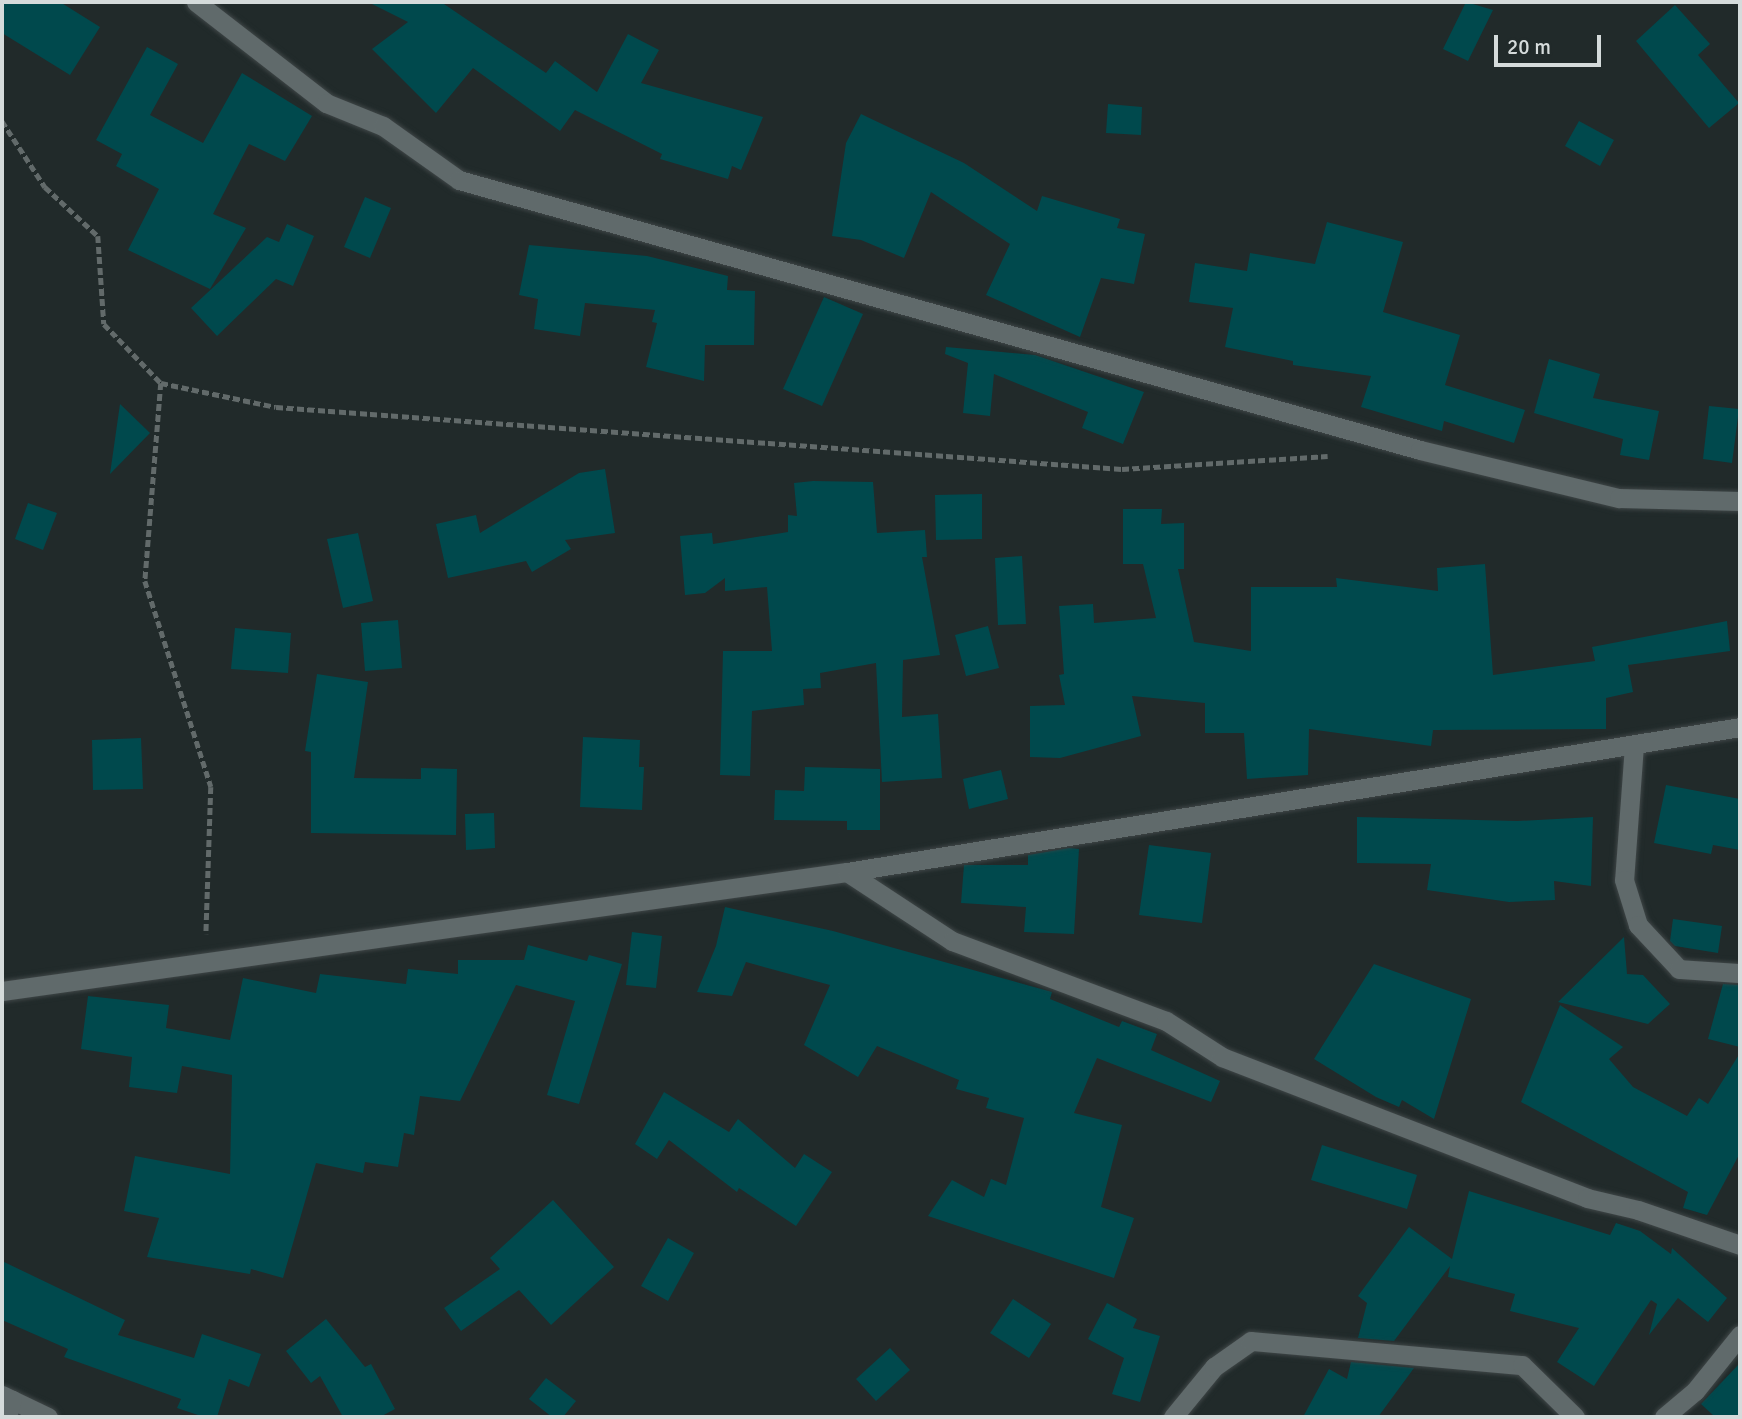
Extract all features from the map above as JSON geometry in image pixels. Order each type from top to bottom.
[{"type":"street","points":[[196,2],[326,103],[383,126],[459,180],[1420,450],[1619,498],[1740,501]]},
{"type":"street","points":[[2,991],[847,872],[1740,727]]},
{"type":"street","points":[[1634,745],[1624,880],[1637,925],[1679,969],[1740,973]]},
{"type":"street","points":[[847,872],[952,941],[1166,1021],[1222,1057],[1587,1198],[1638,1210],[1740,1245]]},
{"type":"street","points":[[1664,1417],[1695,1391],[1740,1335]]},
{"type":"street","points":[[1173,1417],[1214,1367],[1251,1340],[1522,1365],[1575,1417]]},
{"type":"street","points":[[7,1404],[48,1417]]},
{"type":"path","points":[[2,121],[45,187],[98,236],[104,324],[161,383],[276,407],[1122,469],[1339,455]]},
{"type":"path","points":[[161,383],[145,581],[211,787],[205,963]]},
{"type":"building","points":[[2,2],[60,2],[100,27],[70,75],[2,33]]},
{"type":"building","points":[[368,2],[441,2],[546,73],[555,61],[597,92],[628,34],[659,50],[641,83],[763,117],[741,170],[732,166],[728,179],[660,159],[662,154],[575,110],[560,131],[473,68],[436,113],[372,49],[408,22]]},
{"type":"building","points":[[1466,2],[1493,10],[1468,61],[1443,49]]},
{"type":"building","points":[[1675,5],[1710,44],[1698,55],[1739,103],[1709,128],[1636,41]]},
{"type":"building","points":[[147,47],[178,64],[150,115],[203,143],[242,73],[312,116],[285,161],[249,144],[213,214],[246,228],[210,289],[128,250],[159,189],[116,166],[122,154],[96,140]]},
{"type":"building","points":[[1108,104],[1142,107],[1141,135],[1106,133]]},
{"type":"building","points":[[861,114],[964,163],[1037,211],[1042,196],[1120,219],[1117,228],[1145,234],[1134,284],[1101,278],[1080,337],[986,295],[1010,244],[931,192],[904,258],[861,240],[832,236],[846,143]]},
{"type":"building","points":[[1579,121],[1614,140],[1600,166],[1565,146]]},
{"type":"building","points":[[365,197],[391,208],[370,258],[344,247]]},
{"type":"building","points":[[1327,222],[1403,242],[1383,312],[1460,335],[1445,385],[1525,410],[1514,443],[1444,421],[1442,431],[1361,407],[1371,376],[1293,365],[1293,361],[1225,347],[1233,308],[1189,302],[1195,263],[1247,271],[1250,253],[1315,264]]},
{"type":"building","points":[[287,224],[314,236],[293,286],[276,279],[217,336],[191,308],[267,237],[279,242]]},
{"type":"building","points":[[529,245],[647,256],[728,276],[727,290],[755,291],[754,345],[705,345],[704,381],[646,367],[657,323],[652,322],[655,310],[585,303],[580,336],[534,329],[538,299],[519,295]]},
{"type":"building","points":[[824,297],[863,314],[822,406],[783,389]]},
{"type":"building","points":[[946,347],[1035,355],[1144,392],[1123,444],[1082,428],[1088,412],[994,374],[990,416],[963,413],[968,363],[945,354]]},
{"type":"building","points":[[1549,359],[1600,374],[1593,398],[1659,411],[1649,460],[1620,455],[1623,439],[1534,413]]},
{"type":"building","points":[[120,404],[150,433],[110,474]]},
{"type":"building","points":[[1709,406],[1739,409],[1732,463],[1703,459]]},
{"type":"building","points":[[605,469],[615,533],[565,540],[571,549],[532,572],[526,561],[448,578],[436,524],[476,515],[480,533],[579,473]]},
{"type":"building","points":[[873,482],[877,533],[925,530],[927,557],[922,557],[940,655],[903,660],[902,717],[938,714],[942,778],[882,782],[876,663],[820,673],[821,688],[803,689],[804,705],[752,711],[750,776],[720,775],[723,651],[772,651],[767,587],[725,591],[725,578],[705,593],[685,595],[680,536],[712,533],[713,544],[788,532],[788,515],[797,516],[794,483]]},
{"type":"building","points":[[982,494],[982,539],[936,540],[935,495]]},
{"type":"building","points":[[28,503],[57,513],[43,550],[15,539]]},
{"type":"building","points":[[1123,509],[1162,509],[1161,524],[1184,523],[1184,569],[1178,569],[1194,642],[1251,651],[1251,587],[1337,587],[1336,578],[1438,591],[1437,568],[1485,564],[1493,675],[1595,661],[1592,647],[1727,621],[1730,651],[1628,665],[1633,692],[1606,698],[1606,729],[1433,730],[1431,746],[1309,729],[1308,775],[1247,779],[1244,733],[1205,733],[1205,703],[1132,696],[1141,736],[1060,758],[1030,757],[1030,706],[1065,705],[1059,675],[1064,674],[1059,606],[1093,604],[1094,623],[1156,618],[1143,564],[1123,564]]},
{"type":"building","points":[[358,533],[373,601],[343,608],[327,539]]},
{"type":"building","points":[[1022,556],[1026,624],[998,625],[995,558]]},
{"type":"building","points":[[398,620],[402,668],[365,671],[361,623]]},
{"type":"building","points":[[988,626],[999,668],[966,676],[955,635]]},
{"type":"building","points":[[235,628],[291,633],[288,673],[231,669]]},
{"type":"building","points":[[317,674],[368,682],[354,778],[421,779],[421,768],[457,769],[456,835],[311,833],[311,752],[305,751]]},
{"type":"building","points":[[583,737],[640,740],[639,767],[644,767],[642,810],[580,807]]},
{"type":"building","points":[[141,738],[143,789],[93,790],[92,740]]},
{"type":"building","points":[[805,767],[880,769],[880,830],[847,830],[847,821],[774,820],[775,790],[804,791]]},
{"type":"building","points":[[1001,770],[1008,799],[969,809],[963,779]]},
{"type":"building","points":[[1666,785],[1740,799],[1740,850],[1713,845],[1711,854],[1654,843]]},
{"type":"building","points":[[494,813],[495,848],[466,850],[465,814]]},
{"type":"building","points":[[1357,817],[1517,821],[1593,817],[1591,886],[1554,881],[1555,900],[1509,902],[1427,890],[1431,864],[1357,863]]},
{"type":"building","points":[[1149,845],[1211,853],[1202,923],[1139,915]]},
{"type":"building","points":[[1069,848],[1079,849],[1074,934],[1024,932],[1026,907],[961,903],[964,865],[1028,865],[1028,855]]},
{"type":"building","points":[[725,907],[833,931],[1052,992],[1050,999],[1119,1027],[1122,1021],[1157,1034],[1151,1050],[1220,1081],[1211,1102],[1097,1058],[1074,1113],[1122,1125],[1101,1207],[1134,1218],[1114,1278],[928,1216],[952,1180],[984,1197],[991,1179],[1006,1185],[1024,1118],[986,1108],[989,1098],[956,1089],[959,1080],[877,1046],[858,1077],[804,1045],[830,985],[746,962],[732,996],[697,992],[716,946]]},
{"type":"building","points":[[1673,919],[1722,926],[1718,953],[1675,946],[1670,941]]},
{"type":"building","points":[[632,932],[662,936],[656,988],[626,985]]},
{"type":"building","points":[[1624,937],[1627,974],[1643,975],[1670,1004],[1648,1024],[1558,1002]]},
{"type":"building","points":[[528,945],[587,961],[589,955],[622,964],[579,1104],[547,1095],[575,1001],[516,985],[460,1101],[420,1096],[414,1135],[404,1133],[398,1167],[365,1162],[363,1173],[316,1163],[283,1278],[251,1269],[250,1274],[147,1257],[159,1218],[124,1211],[135,1156],[230,1174],[232,1075],[182,1066],[177,1093],[129,1087],[132,1057],[81,1049],[88,996],[169,1005],[166,1028],[230,1040],[243,978],[316,993],[320,974],[406,984],[408,969],[458,974],[458,960],[524,960]]},
{"type":"building","points":[[1374,964],[1471,999],[1434,1119],[1402,1100],[1399,1107],[1376,1097],[1314,1059]]},
{"type":"building","points":[[1723,984],[1740,985],[1740,1047],[1708,1039]]},
{"type":"building","points":[[1560,1005],[1623,1047],[1609,1059],[1633,1087],[1687,1116],[1699,1098],[1708,1104],[1740,1053],[1740,1153],[1707,1215],[1683,1208],[1688,1192],[1521,1102]]},
{"type":"building","points":[[664,1092],[729,1132],[738,1119],[795,1168],[804,1154],[832,1172],[796,1226],[739,1188],[737,1192],[669,1140],[657,1159],[635,1144]]},
{"type":"building","points":[[1322,1145],[1417,1175],[1407,1209],[1311,1180]]},
{"type":"building","points":[[1469,1191],[1610,1235],[1616,1223],[1640,1231],[1671,1254],[1672,1248],[1727,1298],[1708,1322],[1678,1298],[1649,1335],[1657,1304],[1651,1300],[1594,1386],[1557,1362],[1579,1328],[1510,1311],[1515,1294],[1448,1277],[1450,1266],[1394,1341],[1358,1338],[1367,1303],[1358,1296],[1409,1227],[1452,1259]]},
{"type":"building","points":[[553,1200],[614,1267],[551,1325],[519,1290],[461,1331],[444,1308],[500,1269],[490,1258]]},
{"type":"building","points":[[668,1238],[694,1253],[668,1301],[641,1286]]},
{"type":"building","points":[[2,1261],[125,1320],[118,1335],[194,1358],[202,1334],[261,1354],[249,1387],[229,1379],[217,1417],[204,1417],[177,1408],[181,1399],[64,1357],[68,1349],[2,1320]]},
{"type":"building","points":[[1013,1299],[1051,1324],[1029,1358],[990,1333]]},
{"type":"building","points":[[1107,1303],[1137,1319],[1133,1328],[1160,1336],[1140,1402],[1112,1394],[1124,1358],[1088,1339]]},
{"type":"building","points":[[326,1319],[365,1367],[371,1364],[395,1409],[380,1417],[343,1417],[320,1376],[311,1383],[286,1351]]},
{"type":"building","points":[[890,1348],[910,1370],[876,1401],[856,1379]]},
{"type":"building","points":[[1351,1362],[1414,1368],[1378,1417],[1303,1417],[1329,1369],[1347,1379]]},
{"type":"building","points":[[1740,1363],[1740,1417],[1715,1417],[1701,1404]]},
{"type":"building","points":[[546,1378],[576,1401],[563,1417],[552,1417],[529,1399]]}]
